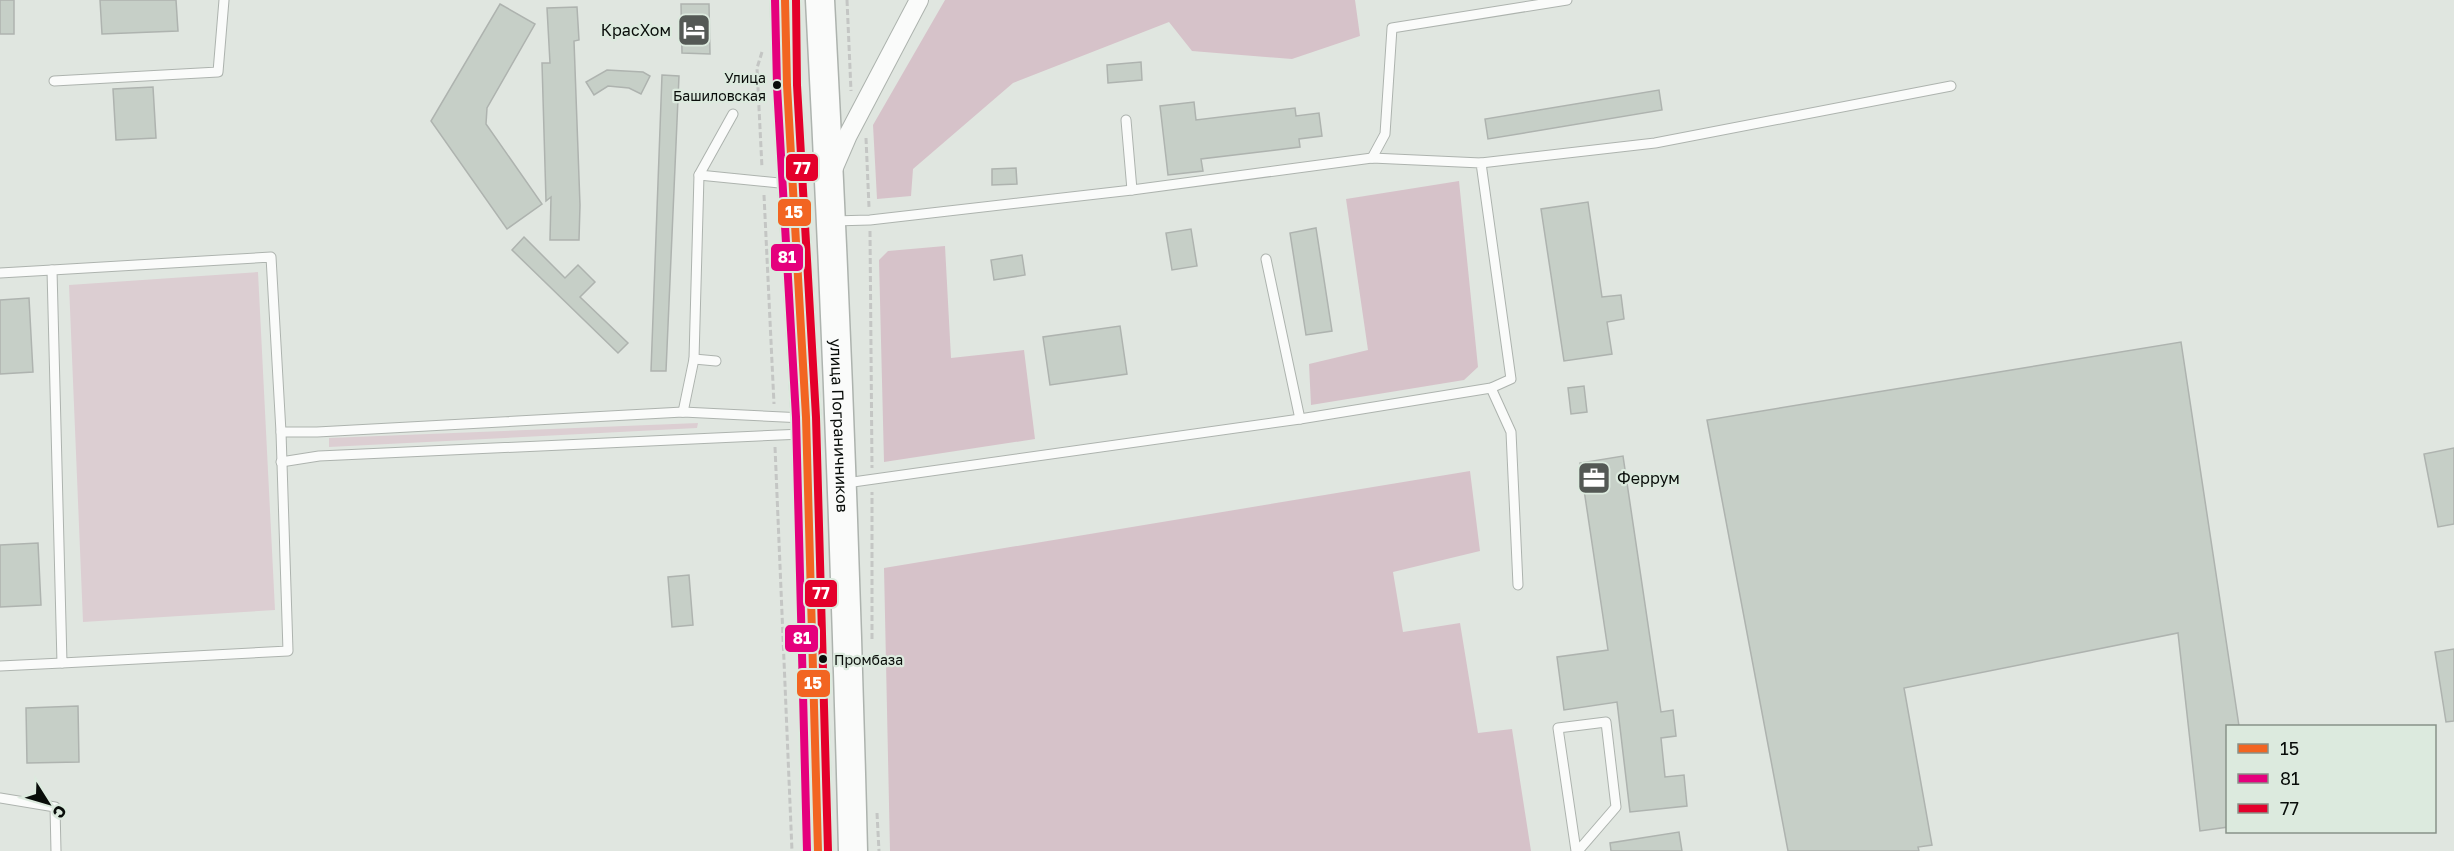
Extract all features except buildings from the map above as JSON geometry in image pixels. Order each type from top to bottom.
[{"type":"main road","name":"улица Пограничников","points":[[785,0],[792,185],[806,426],[818,838]]},
{"type":"main road","name":"улица Пограничников","points":[[820,0],[830,176],[853,851]]},
{"type":"main road","points":[[815,717],[822,731],[831,735],[844,723],[849,704]]},
{"type":"main road","points":[[818,838],[822,814],[835,805],[848,812],[852,822]]},
{"type":"street","points":[[830,176],[859,114],[919,0]]},
{"type":"lane","points":[[54,81],[218,72],[224,0]]},
{"type":"lane","points":[[1372,158],[1385,134],[1392,28],[1567,0]]},
{"type":"lane","points":[[831,221],[870,220],[1132,190],[1372,158],[1481,163],[1655,143],[1951,86]]},
{"type":"lane","points":[[683,412],[694,359],[699,175],[732,114]]},
{"type":"lane","points":[[1126,120],[1132,190]]},
{"type":"lane","points":[[841,484],[1300,419],[1491,388],[1510,379],[1481,163]]},
{"type":"lane","points":[[699,175],[792,185]]},
{"type":"lane","points":[[0,273],[271,257],[281,432],[288,651],[0,666]]},
{"type":"lane","points":[[1266,259],[1300,419]]},
{"type":"lane","points":[[52,270],[62,663]]},
{"type":"lane","points":[[694,359],[716,361]]},
{"type":"lane","points":[[1491,388],[1511,432],[1518,585]]},
{"type":"lane","points":[[281,432],[683,412],[806,426]]},
{"type":"lane","points":[[281,462],[319,456],[806,426]]},
{"type":"lane","points":[[1606,722],[1616,807],[1577,851],[1558,728],[1606,722]]},
{"type":"lane","points":[[0,798],[55,807],[56,851]]},
{"type":"path","points":[[847,0],[852,106],[865,121],[870,220],[872,650]]},
{"type":"path","points":[[876,807],[879,851]]},
{"type":"shaded area","points":[[945,0],[1355,0],[1360,36],[1292,59],[1192,51],[1169,22],[1013,83],[913,169],[911,196],[877,199],[873,125]]},
{"type":"shaded area","points":[[1459,181],[1478,367],[1464,380],[1311,405],[1309,364],[1368,350],[1346,199]]},
{"type":"shaded area","points":[[945,246],[951,358],[1024,350],[1035,439],[884,462],[879,260],[888,251]]},
{"type":"shaded area","points":[[258,272],[275,610],[83,622],[69,285]]},
{"type":"shaded area","points":[[698,423],[697,428],[329,447],[329,438]]},
{"type":"shaded area","points":[[1470,471],[1480,551],[1393,572],[1403,632],[1460,623],[1478,733],[1512,729],[1531,851],[890,851],[884,568]]},
{"type":"transit line","name":"81","points":[[775,0],[777,86],[796,417],[807,851]]},
{"type":"transit line","name":"15","points":[[785,0],[787,85],[806,417],[818,851]]},
{"type":"transit line","name":"77","points":[[796,0],[797,85],[816,417],[828,851]]},
{"type":"place","name":"КрасХом","points":[[694,30]]},
{"type":"place","name":"Улица Башиловская","points":[[777,85]]},
{"type":"place","name":"Феррум","points":[[1594,478]]},
{"type":"place","name":"Промбаза","points":[[823,659]]}]
